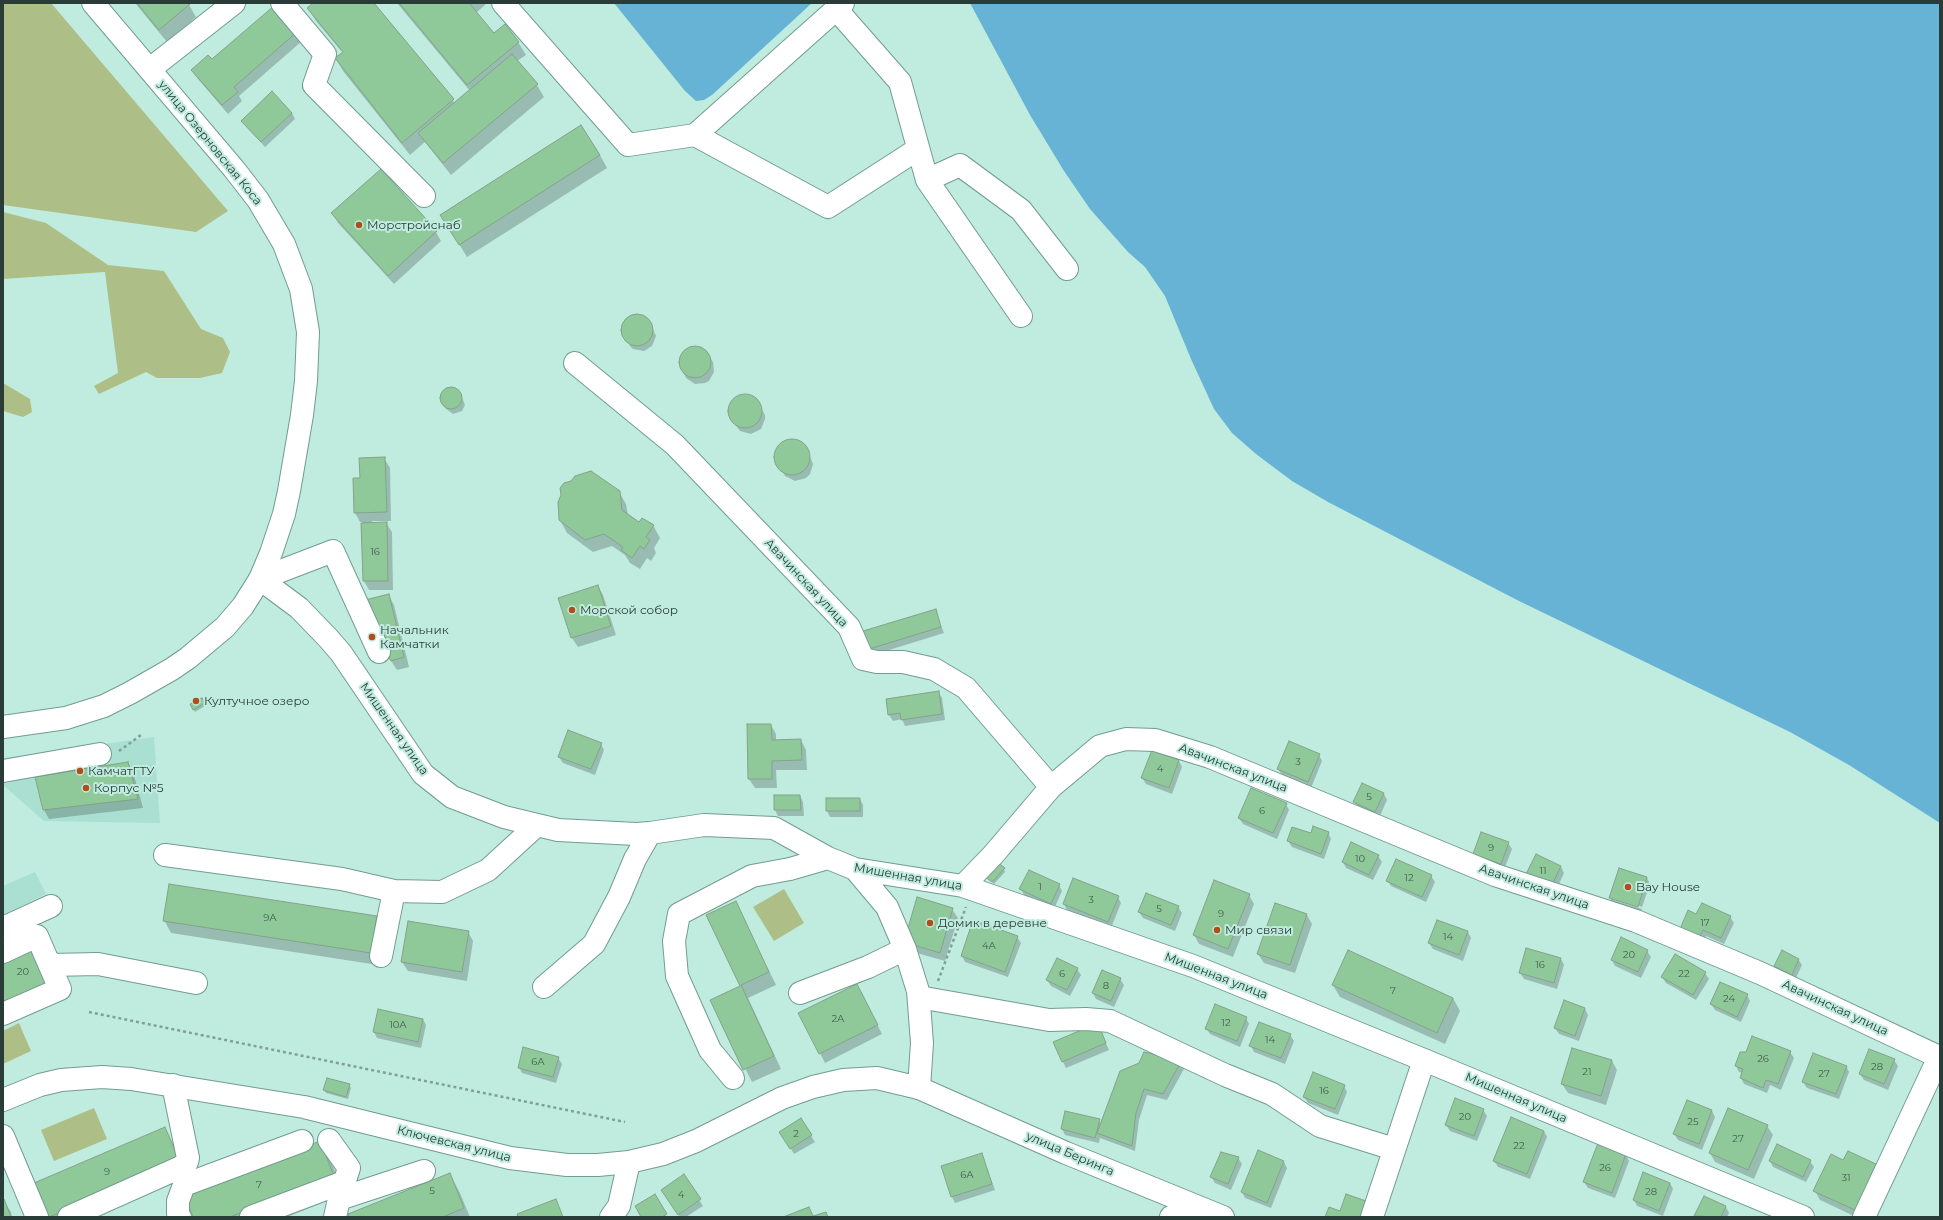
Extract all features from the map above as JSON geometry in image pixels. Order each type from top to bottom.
[{"type":"street","name":"улица Озерновская Коса","points":[[3,728],[34,724],[76,715],[104,706],[154,680],[188,658],[225,627],[243,606],[260,579],[284,514],[302,415],[308,346],[306,317],[301,289],[284,244],[258,200],[234,169],[93,3]]},
{"type":"street","points":[[150,69],[234,3]]},
{"type":"street","points":[[282,3],[325,54],[314,85],[424,196]]},
{"type":"street","points":[[503,3],[628,146],[695,135],[839,6],[900,82],[927,180],[1021,316]]},
{"type":"street","points":[[695,135],[828,207],[918,149]]},
{"type":"street","points":[[927,180],[960,165],[1021,210],[1067,269]]},
{"type":"street","name":"Авачинская улица","points":[[574,363],[675,445],[849,628],[863,659],[877,662],[902,662],[934,669],[966,688],[1051,787],[1100,746],[1126,739],[1155,740],[1210,757],[1495,875],[1636,922],[1760,973],[1940,1057]]},
{"type":"street","points":[[260,579],[333,552],[379,652]]},
{"type":"street","name":"Мишенная улица","points":[[260,579],[284,596],[313,621],[341,653],[423,774],[452,797],[504,817],[536,826],[558,830],[650,834],[704,824],[774,828],[828,858],[855,869],[968,888],[1193,966],[1803,1217]]},
{"type":"street","points":[[3,771],[109,753]]},
{"type":"street","points":[[968,888],[993,855],[1051,787]]},
{"type":"street","points":[[165,855],[342,879],[394,891],[442,892],[488,870],[536,826]]},
{"type":"street","points":[[544,987],[594,944],[635,859],[650,834]]},
{"type":"street","points":[[733,1078],[710,1050],[677,976],[674,941],[679,914],[752,876],[790,869],[828,858]]},
{"type":"street","points":[[855,869],[887,907],[905,949],[928,992],[922,1043],[919,1088]]},
{"type":"street","points":[[381,956],[394,891]]},
{"type":"street","points":[[3,928],[51,906]]},
{"type":"street","points":[[3,952],[37,936],[60,989],[3,1014]]},
{"type":"street","points":[[800,993],[868,967],[905,949]]},
{"type":"street","points":[[50,965],[98,964],[196,983]]},
{"type":"street","points":[[928,992],[1049,1020],[1086,1019],[1110,1021],[1225,1075],[1272,1094],[1320,1126],[1394,1149]]},
{"type":"street","points":[[1864,1217],[1940,1057]]},
{"type":"street","points":[[1372,1217],[1424,1060]]},
{"type":"street","name":"Ключевская улица","points":[[3,1100],[45,1084],[83,1078],[131,1079],[304,1107],[510,1158],[567,1165],[598,1165],[629,1162],[680,1147],[782,1098],[826,1083],[843,1080],[877,1078],[919,1088]]},
{"type":"street","points":[[69,1217],[181,1168],[187,1162],[188,1158],[173,1085]]},
{"type":"street","name":"улица Беринга","points":[[919,1088],[1201,1212],[1223,1217]]},
{"type":"street","points":[[3,1136],[37,1217]]},
{"type":"street","points":[[329,1140],[349,1168],[339,1199]]},
{"type":"street","points":[[180,1217],[178,1214],[178,1201],[184,1185],[302,1141]]},
{"type":"street","points":[[611,1217],[619,1206],[629,1162]]},
{"type":"street","points":[[251,1217],[339,1199],[424,1171]]},
{"type":"street","points":[[1171,1217],[1201,1212]]},
{"type":"path","points":[[109,753],[141,735]]},
{"type":"path","points":[[928,992],[968,888]]},
{"type":"path","points":[[89,1012],[625,1122]]},
{"type":"shaded area","points":[[3,3],[51,3],[228,211],[196,232],[3,205]]},
{"type":"shaded area","points":[[3,212],[46,223],[108,265],[164,271],[201,329],[223,338],[230,352],[222,373],[200,378],[157,378],[146,372],[99,394],[94,386],[118,373],[105,272],[3,279]]},
{"type":"shaded area","points":[[3,383],[30,399],[32,412],[23,417],[3,411]]},
{"type":"shaded area","name":"КамчатГТУ","points":[[154,737],[160,823],[44,821],[3,785],[3,758]]},
{"type":"shaded area","points":[[35,872],[46,894],[3,915],[3,886]]},
{"type":"shaded area","points":[[784,889],[804,923],[774,941],[753,907]]},
{"type":"shaded area","points":[[19,1023],[31,1051],[3,1064],[3,1031]]},
{"type":"shaded area","points":[[94,1108],[107,1139],[54,1161],[41,1130]]},
{"type":"water","points":[[614,3],[812,3],[712,95],[704,100],[696,101],[685,91]]},
{"type":"water","points":[[970,3],[1940,3],[1940,823],[1849,765],[1790,732],[1519,601],[1328,502],[1292,481],[1256,454],[1232,433],[1214,409],[1191,359],[1165,296],[1145,267],[1128,252],[1090,209],[1064,171],[1030,115]]},
{"type":"building","points":[[137,3],[189,3],[190,4],[159,30]]},
{"type":"building","points":[[313,3],[374,3],[454,99],[402,143],[335,58],[343,52],[307,8]]},
{"type":"building","points":[[399,3],[469,3],[494,33],[505,24],[519,42],[467,85]]},
{"type":"building","points":[[275,5],[298,31],[234,87],[238,92],[222,105],[191,70],[208,55],[212,59]]},
{"type":"building","points":[[512,54],[538,84],[443,163],[418,133]]},
{"type":"building","points":[[272,91],[292,113],[261,142],[241,121]]},
{"type":"building","points":[[581,125],[600,155],[459,245],[440,215]]},
{"type":"building","points":[[381,169],[437,231],[388,276],[331,213]]},
{"type":"building","points":[[637,314],[643,315],[650,321],[653,330],[652,336],[646,343],[637,346],[631,345],[624,339],[621,330],[622,324],[628,317]]},
{"type":"building","points":[[692,346],[698,346],[707,350],[711,362],[707,374],[698,378],[692,378],[683,374],[679,365],[679,359],[683,350]]},
{"type":"building","points":[[451,387],[459,390],[462,398],[459,406],[451,409],[443,406],[440,398],[443,390]]},
{"type":"building","points":[[742,394],[748,394],[752,395],[759,401],[762,411],[761,418],[755,425],[748,428],[742,428],[738,427],[731,421],[728,414],[728,408],[729,404],[735,397]]},
{"type":"building","points":[[792,439],[802,442],[807,447],[810,457],[807,467],[802,472],[792,475],[782,472],[777,467],[774,457],[777,447],[782,442]]},
{"type":"building","points":[[385,457],[387,512],[354,513],[353,478],[360,478],[359,458]]},
{"type":"building","points":[[591,471],[620,491],[622,510],[639,522],[642,518],[654,525],[646,537],[650,540],[644,549],[640,546],[632,558],[621,550],[623,547],[604,534],[585,540],[559,520],[558,502],[561,495],[560,488],[564,483],[571,481],[575,476]]},
{"type":"building","points":[[387,522],[388,581],[363,581],[361,523]]},
{"type":"building","points":[[598,585],[611,626],[571,638],[558,598]]},
{"type":"building","points":[[389,594],[404,657],[391,661],[374,635],[365,600]]},
{"type":"building","points":[[936,609],[941,627],[869,649],[863,631]]},
{"type":"building","points":[[939,691],[942,714],[901,720],[900,713],[888,715],[886,699]]},
{"type":"building","points":[[202,698],[205,703],[193,710],[190,704]]},
{"type":"building","points":[[747,724],[771,724],[772,740],[801,739],[802,760],[772,761],[772,779],[748,779]]},
{"type":"building","points":[[568,730],[602,743],[591,769],[558,757]]},
{"type":"building","points":[[1289,741],[1320,754],[1308,782],[1277,769]]},
{"type":"building","points":[[1152,750],[1179,760],[1169,788],[1141,778]]},
{"type":"building","name":"Корпус №5","points":[[128,762],[138,799],[43,810],[35,777]]},
{"type":"building","points":[[1362,783],[1384,793],[1375,812],[1353,802]]},
{"type":"building","points":[[1251,788],[1287,803],[1273,833],[1238,818]]},
{"type":"building","points":[[774,795],[800,795],[801,810],[774,810]]},
{"type":"building","points":[[826,798],[860,798],[860,811],[826,811]]},
{"type":"building","points":[[1313,826],[1329,832],[1321,854],[1287,841],[1292,827],[1311,833]]},
{"type":"building","points":[[1481,832],[1509,842],[1501,864],[1473,854]]},
{"type":"building","points":[[1351,842],[1379,855],[1369,875],[1342,862]]},
{"type":"building","points":[[1536,854],[1561,866],[1551,887],[1525,876]]},
{"type":"building","points":[[1396,859],[1432,875],[1422,897],[1386,881]]},
{"type":"building","points":[[997,862],[1005,868],[992,882],[984,876]]},
{"type":"building","name":"Bay House","points":[[1619,868],[1647,877],[1638,907],[1609,898]]},
{"type":"building","points":[[1029,870],[1060,884],[1051,904],[1019,889]]},
{"type":"building","points":[[1073,878],[1119,896],[1108,922],[1063,904]]},
{"type":"building","points":[[1214,880],[1250,894],[1228,949],[1193,935]]},
{"type":"building","points":[[169,884],[377,916],[371,953],[163,921]]},
{"type":"building","points":[[1146,893],[1179,906],[1171,925],[1138,912]]},
{"type":"building","points":[[917,897],[953,908],[940,953],[904,942]]},
{"type":"building","points":[[736,901],[769,972],[741,985],[774,1056],[743,1070],[710,1000],[740,986],[706,915]]},
{"type":"building","points":[[1275,903],[1307,914],[1290,965],[1257,954]]},
{"type":"building","points":[[1702,903],[1731,916],[1721,938],[1703,930],[1699,938],[1680,929],[1688,910],[1696,914]]},
{"type":"building","points":[[973,920],[1018,936],[1005,972],[961,956]]},
{"type":"building","points":[[1437,920],[1468,931],[1459,955],[1428,943]]},
{"type":"building","points":[[408,921],[469,931],[462,972],[401,962]]},
{"type":"building","points":[[1621,937],[1648,950],[1638,972],[1611,960]]},
{"type":"building","points":[[33,948],[48,983],[3,1003],[3,962]]},
{"type":"building","points":[[1526,948],[1561,958],[1554,983],[1519,973]]},
{"type":"building","points":[[1348,950],[1453,998],[1437,1033],[1332,985]]},
{"type":"building","points":[[1782,950],[1799,959],[1792,975],[1774,966]]},
{"type":"building","points":[[1675,954],[1706,972],[1693,995],[1661,977]]},
{"type":"building","points":[[1057,958],[1078,968],[1067,990],[1046,980]]},
{"type":"building","points":[[1102,970],[1121,978],[1111,1001],[1092,993]]},
{"type":"building","points":[[1720,982],[1748,994],[1737,1017],[1710,1004]]},
{"type":"building","points":[[857,984],[878,1025],[819,1054],[798,1013]]},
{"type":"building","points":[[1564,1000],[1585,1008],[1575,1036],[1554,1028]]},
{"type":"building","points":[[1215,1004],[1247,1017],[1237,1041],[1205,1029]]},
{"type":"building","points":[[378,1009],[423,1019],[418,1042],[373,1032]]},
{"type":"building","points":[[1259,1022],[1291,1034],[1281,1058],[1249,1046]]},
{"type":"building","points":[[1098,1023],[1106,1043],[1062,1062],[1053,1042]]},
{"type":"building","points":[[1752,1036],[1791,1051],[1778,1084],[1766,1080],[1763,1088],[1740,1078],[1743,1069],[1735,1066],[1740,1052],[1746,1052]]},
{"type":"building","points":[[523,1047],[559,1057],[553,1077],[518,1068]]},
{"type":"building","points":[[1572,1048],[1612,1060],[1601,1096],[1561,1084]]},
{"type":"building","points":[[1869,1049],[1895,1059],[1884,1084],[1859,1074]]},
{"type":"building","points":[[1144,1052],[1182,1060],[1163,1094],[1144,1089],[1136,1113],[1132,1146],[1097,1133],[1120,1071],[1139,1063]]},
{"type":"building","points":[[1813,1053],[1847,1066],[1836,1094],[1802,1082]]},
{"type":"building","points":[[1313,1072],[1345,1085],[1335,1109],[1303,1097]]},
{"type":"building","points":[[327,1078],[350,1084],[346,1097],[323,1090]]},
{"type":"building","points":[[1455,1098],[1484,1109],[1474,1136],[1445,1125]]},
{"type":"building","points":[[1687,1100],[1712,1110],[1699,1144],[1673,1134]]},
{"type":"building","points":[[1728,1108],[1768,1125],[1748,1170],[1709,1153]]},
{"type":"building","points":[[1065,1111],[1100,1119],[1095,1138],[1061,1129]]},
{"type":"building","points":[[1511,1117],[1544,1131],[1527,1174],[1493,1161]]},
{"type":"building","points":[[801,1118],[812,1135],[790,1149],[779,1132]]},
{"type":"building","points":[[165,1127],[180,1162],[49,1217],[34,1183]]},
{"type":"building","points":[[320,1141],[334,1176],[230,1217],[193,1217],[184,1195]]},
{"type":"building","points":[[1598,1143],[1626,1154],[1612,1193],[1583,1182]]},
{"type":"building","points":[[1777,1144],[1811,1160],[1803,1177],[1769,1161]]},
{"type":"building","points":[[1258,1150],[1284,1161],[1267,1203],[1241,1192]]},
{"type":"building","points":[[1848,1151],[1878,1165],[1857,1211],[1813,1191],[1831,1154],[1843,1160]]},
{"type":"building","points":[[1221,1152],[1239,1157],[1228,1184],[1210,1177]]},
{"type":"building","points":[[982,1153],[992,1184],[951,1197],[941,1166]]},
{"type":"building","points":[[1643,1172],[1670,1183],[1659,1211],[1633,1200]]},
{"type":"building","points":[[450,1173],[464,1208],[443,1217],[349,1217],[348,1214]]},
{"type":"building","points":[[684,1174],[701,1199],[678,1215],[661,1190]]},
{"type":"building","points":[[655,1194],[667,1214],[662,1217],[641,1217],[635,1206]]},
{"type":"building","points":[[1346,1194],[1366,1201],[1360,1217],[1325,1217],[1329,1207],[1340,1211]]},
{"type":"building","points":[[1704,1196],[1726,1206],[1721,1217],[1694,1216]]},
{"type":"building","points":[[4,1199],[11,1217],[3,1217]]},
{"type":"building","points":[[556,1199],[563,1217],[518,1217],[517,1214]]},
{"type":"building","points":[[809,1207],[813,1216],[826,1212],[828,1217],[783,1217]]},
{"type":"place","name":"Морстройснаб","points":[[359,225]]},
{"type":"place","name":"Морской собор","points":[[572,610]]},
{"type":"place","name":"Начальник Камчатки","points":[[372,637]]},
{"type":"place","name":"Култучное озеро","points":[[196,701]]},
{"type":"place","name":"КамчатГТУ","points":[[80,771]]},
{"type":"place","name":"Корпус №5","points":[[86,788]]},
{"type":"place","name":"Bay House","points":[[1628,887]]},
{"type":"place","name":"Домик в деревне","points":[[930,923]]},
{"type":"place","name":"Мир связи","points":[[1217,930]]}]
